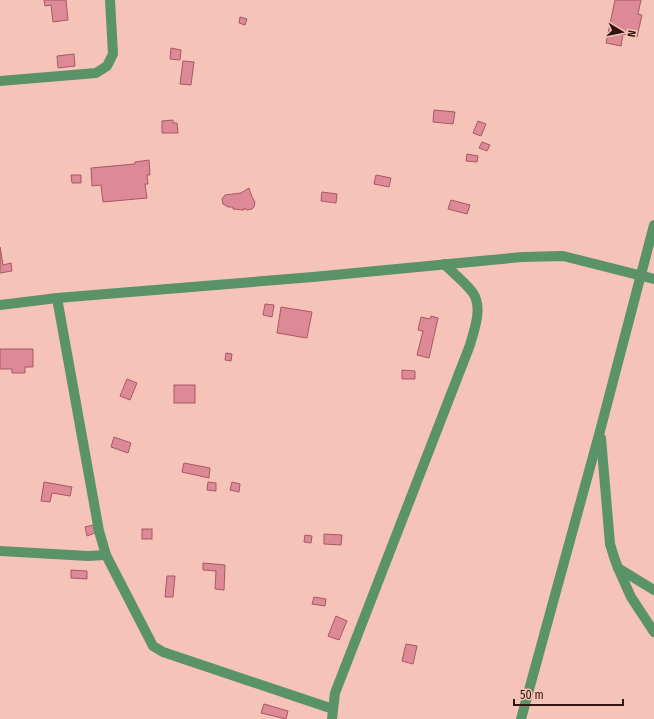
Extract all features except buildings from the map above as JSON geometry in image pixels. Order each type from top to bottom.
[{"type":"street","points":[[0,81],[96,73],[107,66],[113,54],[110,0]]},
{"type":"street","points":[[521,719],[654,225]]},
{"type":"street","points":[[0,305],[58,298],[305,277],[522,256],[563,256],[654,279]]},
{"type":"street","points":[[58,298],[99,530],[106,555],[153,646],[163,652],[332,714],[336,693],[470,345],[476,320],[477,307],[473,294],[444,264]]},
{"type":"street","points":[[600,430],[610,544],[618,568],[631,597],[654,632]]},
{"type":"street","points":[[0,551],[88,556],[106,555]]},
{"type":"street","points":[[618,568],[654,590]]}]
